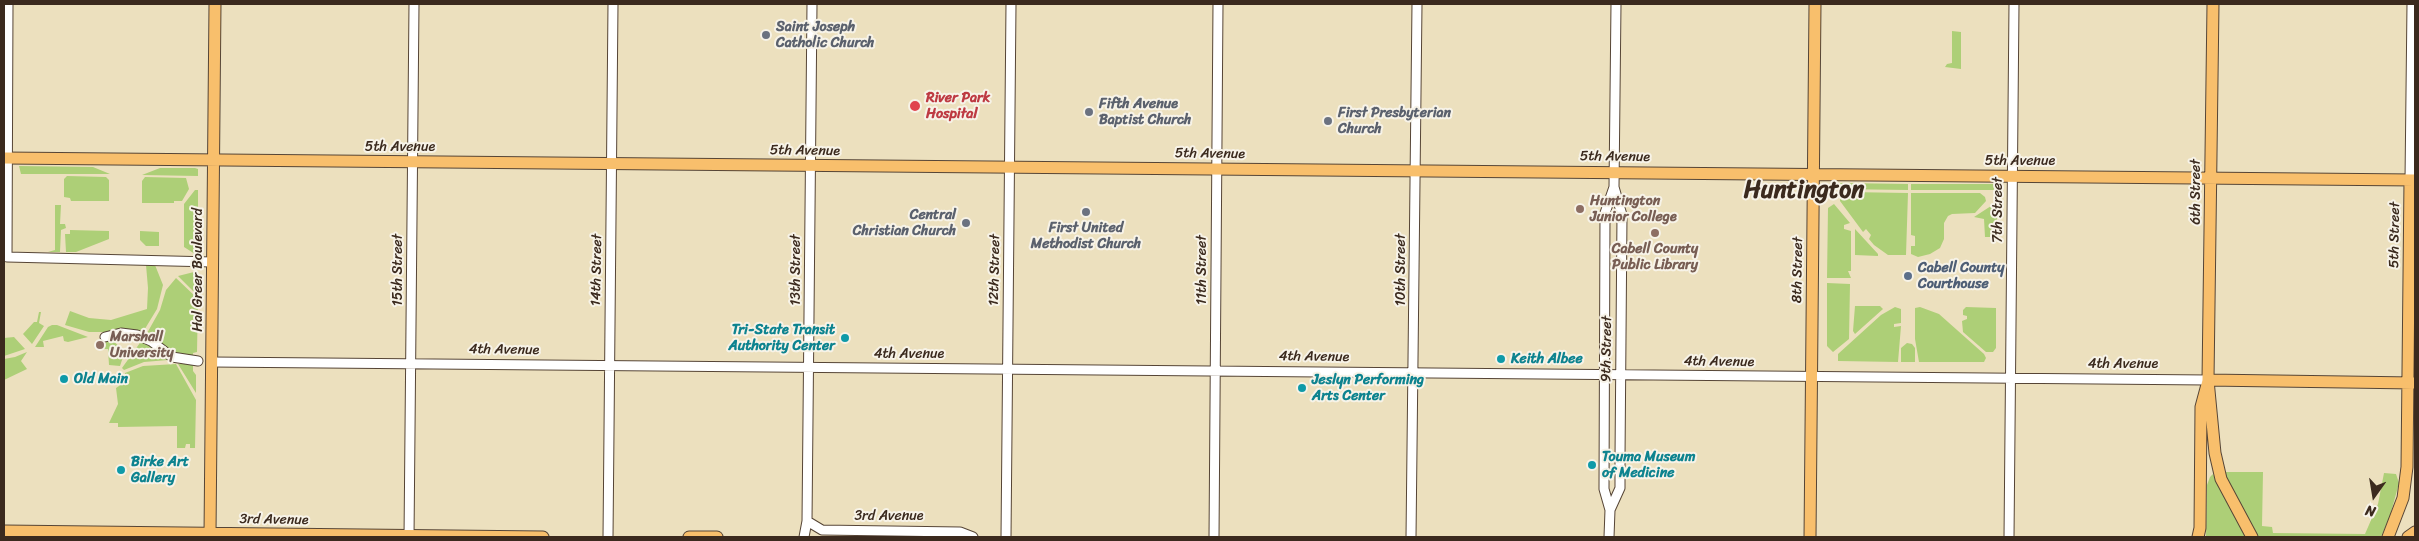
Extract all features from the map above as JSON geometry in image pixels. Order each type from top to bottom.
[{"type":"main road","name":"Hal Greer Boulevard","points":[[210,535],[215,4]]},
{"type":"main road","name":"8th Street","points":[[1810,537],[1815,4]]},
{"type":"main road","name":"6th Street","points":[[2208,380],[2213,4]]},
{"type":"main road","name":"5th Avenue","points":[[6,158],[2413,180]]},
{"type":"main road","name":"5th Street","points":[[2388,537],[2403,498],[2407,467],[2412,383],[2413,180]]},
{"type":"main road","name":"4th Avenue","points":[[2208,380],[2412,383]]},
{"type":"main road","points":[[2198,537],[2200,528],[2201,407],[2208,380]]},
{"type":"main road","points":[[2208,380],[2215,453],[2221,479],[2252,537]]},
{"type":"main road","name":"3rd Avenue","points":[[4,532],[544,537]]},
{"type":"main road","points":[[2408,537],[2415,532]]},
{"type":"main road","points":[[689,537],[717,537]]},
{"type":"street","points":[[8,4],[7,257],[213,262]]},
{"type":"street","name":"15th Street","points":[[410,537],[414,4]]},
{"type":"street","name":"14th Street","points":[[608,537],[613,4]]},
{"type":"street","name":"13th Street","points":[[804,537],[807,521],[812,4]]},
{"type":"street","name":"12th Street","points":[[1006,537],[1011,4]]},
{"type":"street","name":"11th Street","points":[[1214,537],[1218,4]]},
{"type":"street","name":"10th Street","points":[[1412,537],[1417,4]]},
{"type":"street","name":"9th Street","points":[[1610,510],[1620,488],[1622,215],[1614,187],[1616,4]]},
{"type":"street","name":"7th Street","points":[[2009,537],[2014,4]]},
{"type":"street","name":"5th Street","points":[[2412,4],[2413,180]]},
{"type":"street","name":"9th Street","points":[[1610,537],[1610,510],[1604,489],[1605,212],[1614,187]]},
{"type":"street","points":[[106,337],[121,333],[137,335],[151,342],[172,357],[198,361]]},
{"type":"street","name":"4th Avenue","points":[[212,362],[2208,380]]},
{"type":"street","name":"3rd Avenue","points":[[807,521],[822,530],[960,532],[973,537]]},
{"type":"green space","points":[[1952,31],[1961,32],[1961,69],[1945,67],[1947,64],[1952,63]]},
{"type":"green space","points":[[19,166],[93,167],[110,174],[21,174]]},
{"type":"green space","points":[[160,168],[195,168],[198,169],[198,176],[142,175]]},
{"type":"green space","points":[[67,176],[106,177],[109,180],[109,201],[71,201],[70,198],[64,197],[64,179]]},
{"type":"green space","points":[[145,177],[186,178],[189,189],[182,201],[174,201],[174,203],[142,203],[142,181]]},
{"type":"green space","points":[[1833,184],[1908,184],[1908,190],[1833,189]]},
{"type":"green space","points":[[1911,184],[1998,185],[1997,190],[1911,190]]},
{"type":"green space","points":[[195,190],[198,190],[198,252],[195,254],[184,247],[184,204]]},
{"type":"green space","points":[[1847,192],[1908,193],[1906,255],[1888,255],[1874,245],[1869,239],[1871,235],[1866,229],[1863,232],[1840,201],[1840,195]]},
{"type":"green space","points":[[1911,193],[1980,193],[1985,197],[1986,201],[1975,213],[1952,214],[1948,216],[1944,223],[1944,239],[1940,248],[1930,254],[1918,257],[1911,254],[1911,246],[1915,246],[1915,236],[1911,235]]},
{"type":"green space","points":[[1834,204],[1850,223],[1844,225],[1844,229],[1851,231],[1851,271],[1848,271],[1851,278],[1827,278],[1828,208]]},
{"type":"green space","points":[[55,205],[61,205],[60,224],[65,224],[66,228],[61,230],[60,252],[48,252],[55,250]]},
{"type":"green space","points":[[1991,206],[1997,211],[1997,237],[1985,237],[1984,219],[1974,217]]},
{"type":"green space","points":[[1855,229],[1878,254],[1878,256],[1855,255]]},
{"type":"green space","points":[[70,230],[109,231],[109,239],[76,252],[66,252],[65,234],[70,234]]},
{"type":"green space","points":[[140,231],[159,232],[159,246],[146,246],[140,240]]},
{"type":"green space","points":[[146,265],[155,265],[163,285],[157,309],[143,332],[89,332],[65,325],[70,311],[89,318],[111,320],[147,309]]},
{"type":"green space","points":[[198,271],[197,295],[178,276]]},
{"type":"green space","points":[[176,278],[198,299],[197,352],[193,353],[193,358],[177,356],[146,335],[160,310],[166,290]]},
{"type":"green space","points":[[1827,283],[1850,284],[1849,339],[1833,352],[1827,346]]},
{"type":"green space","points":[[1855,306],[1880,306],[1883,309],[1855,334],[1853,331]]},
{"type":"green space","points":[[1895,307],[1901,309],[1901,323],[1894,324],[1894,327],[1901,326],[1898,362],[1838,361],[1838,354],[1881,315]]},
{"type":"green space","points":[[1920,307],[1939,314],[1984,354],[1986,358],[1984,362],[1919,362],[1915,339],[1915,308]]},
{"type":"green space","points":[[1966,307],[1996,308],[1996,348],[1993,352],[1986,352],[1963,332],[1962,321],[1967,319],[1967,316],[1963,315],[1963,310]]},
{"type":"green space","points":[[39,312],[41,312],[39,323],[44,326],[32,344],[23,334],[34,322],[37,322]]},
{"type":"green space","points":[[57,325],[88,337],[68,342],[64,341],[63,336],[43,341],[44,347],[35,347],[48,327]]},
{"type":"green space","points":[[14,337],[25,349],[4,356],[4,338]]},
{"type":"green space","points":[[142,340],[168,360],[144,362],[124,370],[122,368]]},
{"type":"green space","points":[[106,341],[113,341],[121,348],[123,357],[120,366],[109,365],[108,349],[104,349]]},
{"type":"green space","points":[[1907,343],[1912,344],[1915,348],[1915,362],[1901,362],[1901,348]]},
{"type":"green space","points":[[27,352],[21,361],[27,369],[4,380],[4,359]]},
{"type":"green space","points":[[176,364],[196,400],[195,448],[190,448],[190,444],[186,444],[185,448],[177,448],[177,426],[118,427],[118,423],[109,423],[118,404],[116,388],[125,382],[125,373],[143,366]]},
{"type":"green space","points":[[178,364],[193,364],[193,371],[196,375],[196,393]]},
{"type":"green space","points":[[2225,472],[2263,472],[2262,526],[2272,527],[2273,533],[2365,534],[2378,504],[2384,473],[2396,474],[2399,483],[2390,516],[2381,537],[2258,537],[2229,488]]},
{"type":"green space","points":[[2213,474],[2247,537],[2206,537],[2207,485]]},
{"type":"place","name":"Saint Joseph Catholic Church","points":[[766,35]]},
{"type":"place","name":"River Park Hospital","points":[[915,106]]},
{"type":"place","name":"Fifth Avenue Baptist Church","points":[[1089,112]]},
{"type":"place","name":"First Presbyterian Church","points":[[1328,121]]},
{"type":"place","name":"Huntington Junior College","points":[[1580,209]]},
{"type":"place","name":"First United Methodist Church","points":[[1086,212]]},
{"type":"place","name":"Central Christian Church","points":[[966,223]]},
{"type":"place","name":"Cabell County Public Library","points":[[1655,233]]},
{"type":"place","name":"Cabell County Courthouse","points":[[1908,276]]},
{"type":"place","name":"Tri-State Transit Authority Center","points":[[845,338]]},
{"type":"place","name":"Marshall University","points":[[100,345]]},
{"type":"place","name":"Keith Albee","points":[[1501,359]]},
{"type":"place","name":"Old Main","points":[[64,379]]},
{"type":"place","name":"Jeslyn Performing Arts Center","points":[[1302,388]]},
{"type":"place","name":"Touma Museum of Medicine","points":[[1592,465]]},
{"type":"place","name":"Birke Art Gallery","points":[[121,470]]},
{"type":"district","name":"Huntington","points":[[1804,191]]}]
